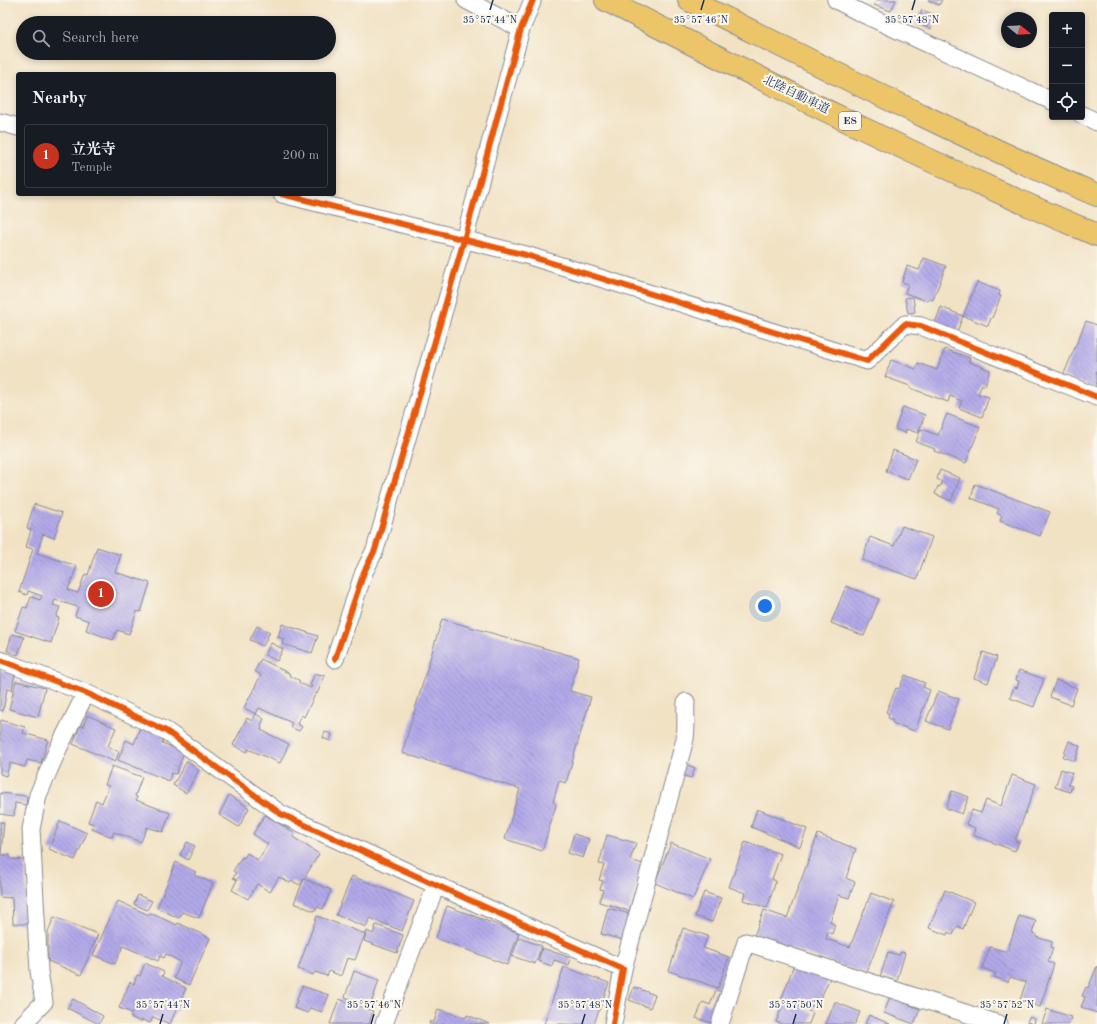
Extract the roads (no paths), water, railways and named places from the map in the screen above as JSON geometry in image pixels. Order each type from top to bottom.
[{"type":"highway","name":"北陸自動車道","points":[[606,0],[802,98],[941,165],[1097,235]]},
{"type":"highway","points":[[689,0],[812,62],[948,127],[1097,194]]},
{"type":"street","points":[[466,0],[521,29]]},
{"type":"street","points":[[836,0],[1049,100]]},
{"type":"street","points":[[336,659],[364,572],[375,550],[464,240],[521,29],[532,2]]},
{"type":"street","points":[[1085,116],[1097,122]]},
{"type":"street","points":[[0,122],[16,126]]},
{"type":"street","points":[[290,196],[526,255],[866,361],[905,324],[921,326],[1097,397]]},
{"type":"street","points":[[0,660],[86,693],[166,731],[281,814],[436,886],[623,969]]},
{"type":"street","points":[[23,1024],[44,1002],[39,971],[31,829],[38,795],[58,749],[86,693]]},
{"type":"street","points":[[613,1024],[623,969],[685,739],[687,725],[685,717],[686,702]]},
{"type":"street","points":[[384,1024],[436,886]]},
{"type":"street","points":[[720,1024],[746,942],[999,1024]]},
{"type":"place","name":"立光寺","points":[[101,594]]}]
